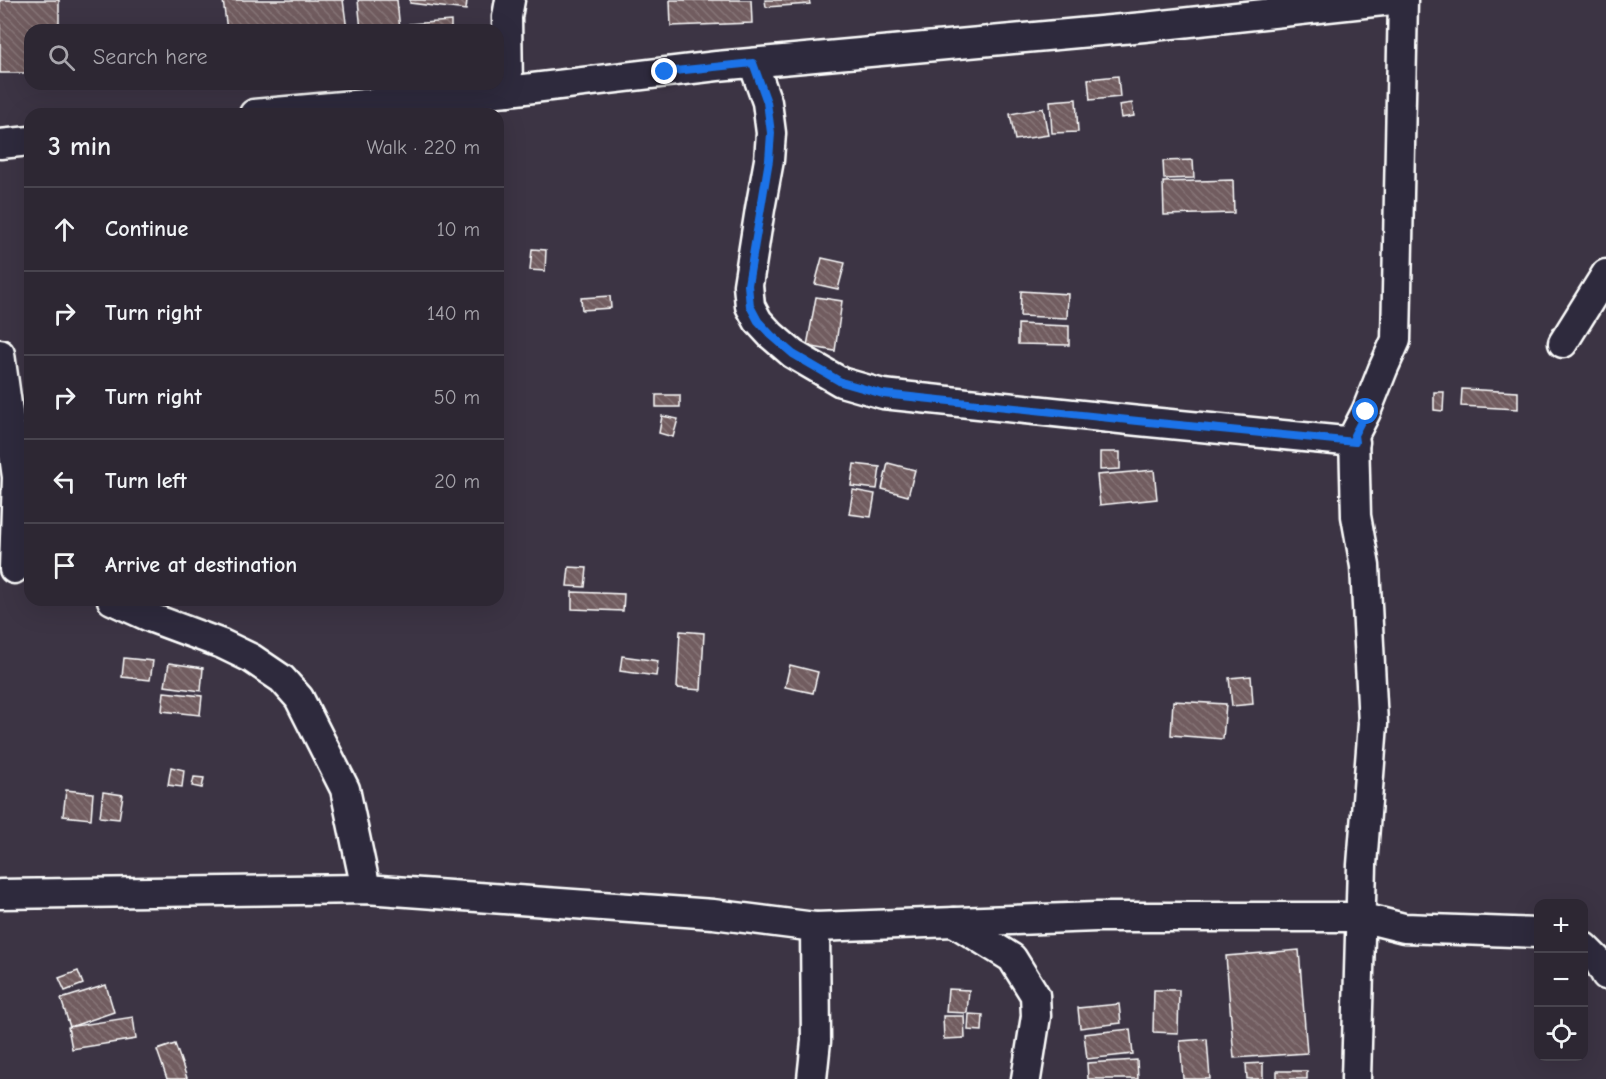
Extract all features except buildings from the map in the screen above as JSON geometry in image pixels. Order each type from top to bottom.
[{"type":"street","points":[[508,91],[507,17],[510,0]]},
{"type":"street","points":[[320,108],[508,91],[753,63],[1144,27],[1392,0]]},
{"type":"street","points":[[1356,1079],[1362,865],[1373,724],[1365,566],[1356,516],[1354,435],[1396,339],[1403,0]]},
{"type":"street","points":[[753,63],[767,102],[771,133],[769,160],[748,285],[750,306],[758,321],[793,354],[841,382],[883,394],[1355,442]]},
{"type":"street","points":[[0,144],[24,142]]},
{"type":"street","points":[[1563,343],[1606,274]]},
{"type":"street","points":[[0,354],[17,477],[15,571]]},
{"type":"street","points":[[126,606],[222,644],[251,658],[282,679],[299,698],[345,789],[366,890]]},
{"type":"street","points":[[0,894],[366,890],[713,914],[815,927],[1097,917],[1360,917],[1404,928],[1534,933]]},
{"type":"street","points":[[954,922],[1012,958],[1035,995],[1036,1016],[1026,1079]]},
{"type":"street","points":[[812,1079],[816,1041],[815,927]]},
{"type":"street","points":[[1588,950],[1599,962],[1606,975]]},
{"type":"route","points":[[665,72],[753,63],[767,102],[771,133],[769,160],[748,285],[750,306],[758,321],[793,354],[841,382],[883,394],[1355,442],[1354,435],[1366,412]]}]
